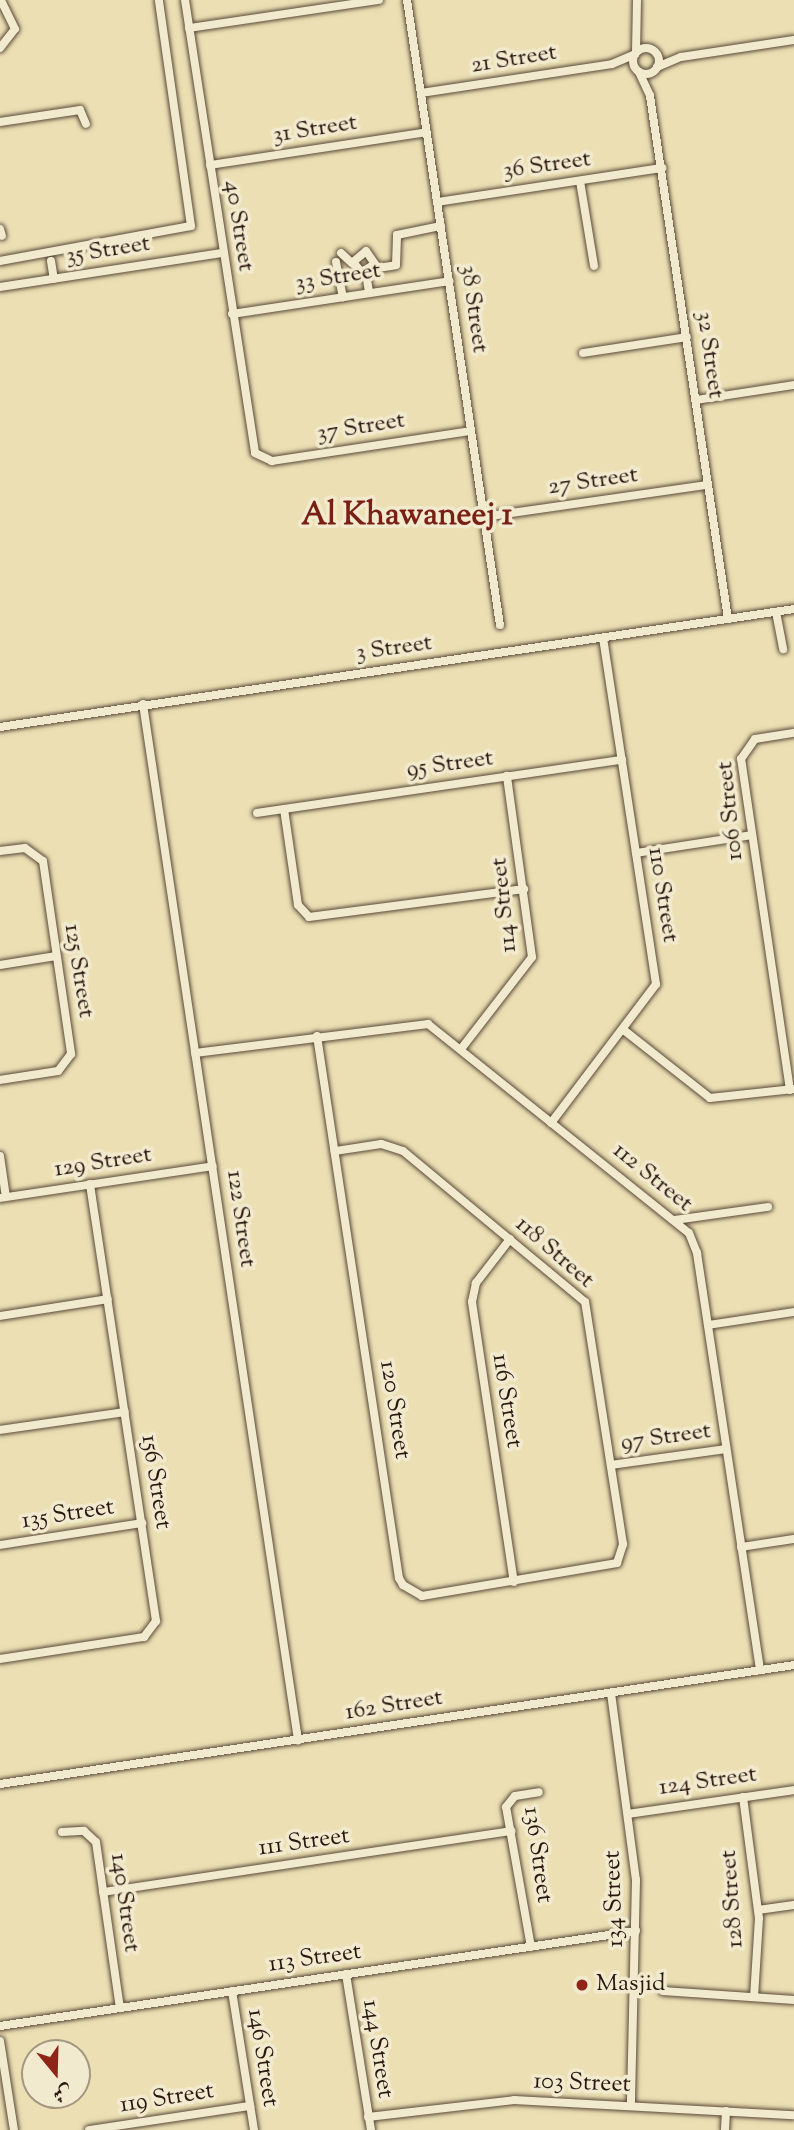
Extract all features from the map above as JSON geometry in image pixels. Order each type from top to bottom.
[{"type":"street","points":[[0,48],[15,29],[1,0]]},
{"type":"street","points":[[0,261],[50,257],[191,226],[159,0]]},
{"type":"street","name":"40 Street","points":[[185,0],[232,314],[257,456]]},
{"type":"street","points":[[189,29],[379,0]]},
{"type":"street","name":"38 Street","points":[[407,0],[500,625]]},
{"type":"street","points":[[636,53],[640,23],[637,0]]},
{"type":"street","points":[[640,23],[654,51],[681,57]]},
{"type":"street","points":[[638,71],[656,68],[681,57],[794,40]]},
{"type":"street","name":"21 Street","points":[[421,93],[612,64],[636,53],[654,51]]},
{"type":"street","name":"32 Street","points":[[650,96],[656,68],[654,51]]},
{"type":"street","name":"32 Street","points":[[636,53],[638,71],[650,96],[662,169],[728,619]]},
{"type":"street","name":"21 Street","points":[[612,64],[638,71]]},
{"type":"street","points":[[0,122],[80,110],[86,124]]},
{"type":"street","name":"31 Street","points":[[210,165],[427,132]]},
{"type":"street","name":"36 Street","points":[[437,202],[662,169]]},
{"type":"street","points":[[580,181],[594,266]]},
{"type":"street","points":[[366,273],[374,264],[398,263],[400,233],[441,226]]},
{"type":"street","points":[[353,264],[366,251],[374,264]]},
{"type":"street","name":"35 Street","points":[[0,287],[223,253]]},
{"type":"street","points":[[341,253],[366,273],[369,293]]},
{"type":"street","points":[[50,257],[54,279]]},
{"type":"street","points":[[336,262],[342,297]]},
{"type":"street","name":"33 Street","points":[[232,314],[450,281]]},
{"type":"street","points":[[583,353],[687,337]]},
{"type":"street","points":[[696,400],[794,385]]},
{"type":"street","name":"37 Street","points":[[257,456],[272,461],[471,430]]},
{"type":"street","name":"27 Street","points":[[484,517],[708,485]]},
{"type":"street","name":"3 Street","points":[[0,727],[794,609]]},
{"type":"street","points":[[776,612],[783,649]]},
{"type":"street","name":"110 Street","points":[[551,1123],[625,1031],[656,984],[603,638]]},
{"type":"street","name":"122 Street","points":[[143,704],[298,1740]]},
{"type":"street","name":"106 Street","points":[[792,1089],[741,753],[755,739],[794,733]]},
{"type":"street","name":"95 Street","points":[[257,813],[622,760]]},
{"type":"street","name":"114 Street","points":[[461,1049],[532,957],[507,776]]},
{"type":"street","points":[[284,809],[298,905],[309,917],[524,889]]},
{"type":"street","points":[[636,853],[752,835]]},
{"type":"street","name":"125 Street","points":[[0,851],[25,848],[43,861],[69,1061],[58,1071],[0,1080]]},
{"type":"street","points":[[0,965],[56,956]]},
{"type":"street","name":"112 Street","points":[[195,1053],[421,1022],[461,1049],[674,1219],[694,1242],[760,1670]]},
{"type":"street","points":[[625,1031],[710,1098],[792,1089]]},
{"type":"street","name":"120 Street","points":[[317,1036],[399,1578],[422,1596],[604,1568]]},
{"type":"street","name":"118 Street","points":[[335,1150],[396,1148],[510,1238],[585,1302],[623,1551],[617,1563],[604,1568]]},
{"type":"street","points":[[0,1156],[3,1197]]},
{"type":"street","name":"129 Street","points":[[3,1197],[213,1166]]},
{"type":"street","name":"156 Street","points":[[0,1659],[150,1633],[156,1621],[90,1184]]},
{"type":"street","points":[[674,1219],[703,1220],[768,1207]]},
{"type":"street","points":[[694,1242],[703,1220]]},
{"type":"street","name":"116 Street","points":[[510,1238],[476,1283],[472,1302],[514,1582]]},
{"type":"street","points":[[0,1316],[108,1299]]},
{"type":"street","points":[[708,1325],[794,1312]]},
{"type":"street","points":[[0,1430],[125,1412]]},
{"type":"street","name":"97 Street","points":[[611,1465],[726,1449]]},
{"type":"street","name":"135 Street","points":[[0,1545],[142,1523]]},
{"type":"street","points":[[741,1547],[794,1539]]},
{"type":"street","name":"162 Street","points":[[0,1784],[794,1665]]},
{"type":"street","name":"134 Street","points":[[611,1693],[628,1814],[636,1931],[631,2105]]},
{"type":"street","name":"124 Street","points":[[628,1814],[794,1790]]},
{"type":"street","name":"136 Street","points":[[531,1947],[510,1831],[508,1802],[539,1792]]},
{"type":"street","name":"128 Street","points":[[743,1797],[758,1910],[754,1997]]},
{"type":"street","name":"111 Street","points":[[103,1892],[510,1831]]},
{"type":"street","name":"140 Street","points":[[62,1832],[93,1837],[120,2008]]},
{"type":"street","points":[[758,1910],[794,1905]]},
{"type":"street","name":"113 Street","points":[[0,2025],[636,1931]]},
{"type":"street","name":"144 Street","points":[[346,1974],[371,2130]]},
{"type":"street","name":"146 Street","points":[[232,1991],[254,2130]]},
{"type":"street","points":[[663,1991],[794,2000]]},
{"type":"street","points":[[0,2041],[4,2095],[14,2130]]},
{"type":"street","name":"103 Street","points":[[368,2117],[500,2101],[631,2105],[794,2115]]},
{"type":"street","name":"119 Street","points":[[89,2130],[138,2126],[250,2106]]},
{"type":"street","points":[[725,2130],[726,2111]]},
{"type":"place","name":"Masjid","points":[[582,1985]]},
{"type":"district","name":"Al Khawaneej 1","points":[[407,516]]}]
